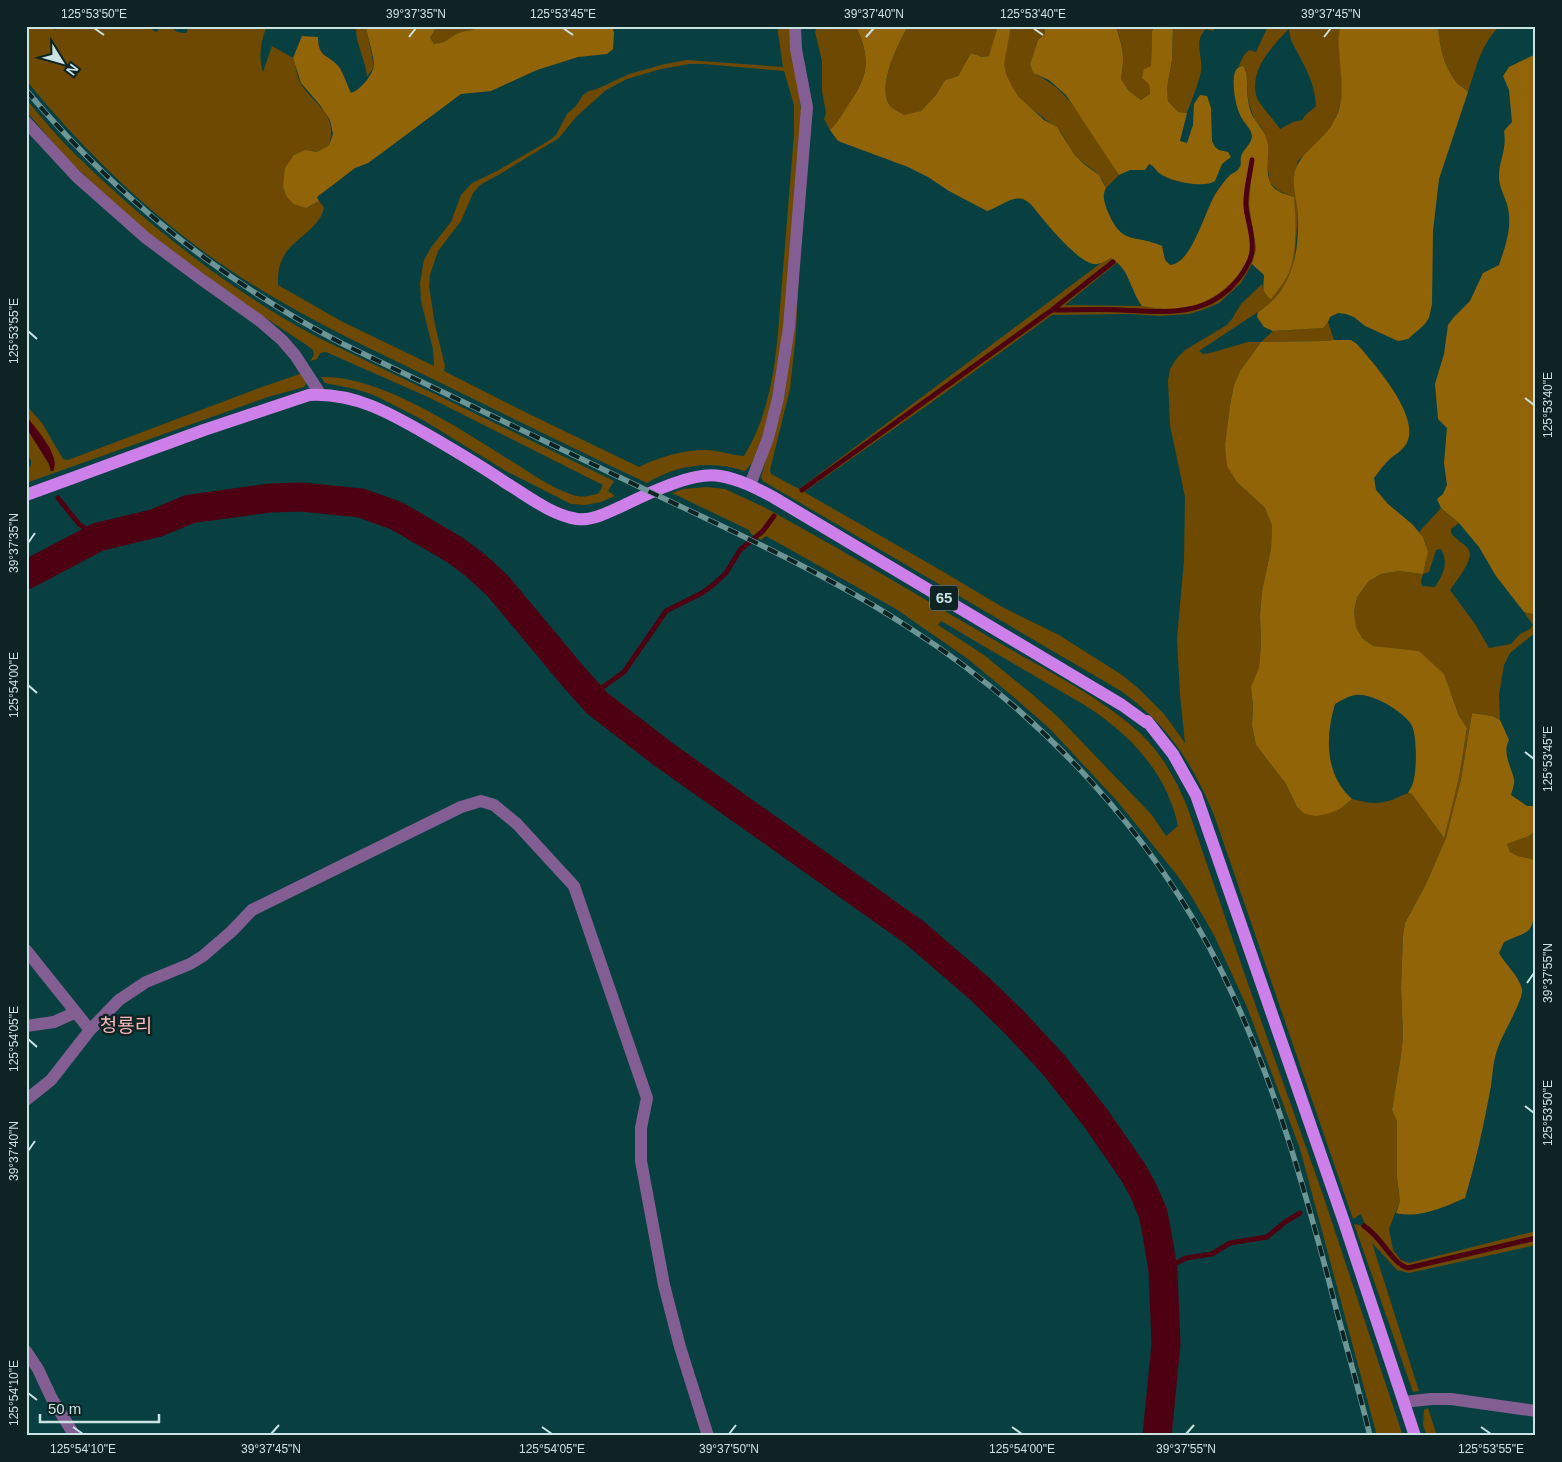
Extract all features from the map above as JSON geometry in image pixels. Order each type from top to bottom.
[{"type":"main road","name":"65","points":[[26,495],[204,430],[309,396],[321,394],[356,400],[375,406],[480,465],[543,507],[578,520],[599,516],[651,492],[693,478],[718,475],[750,485],[902,572],[1122,705],[1147,723],[1147,721],[1173,754],[1196,795],[1415,1436]]},
{"type":"street","points":[[750,485],[768,438],[778,398],[788,327],[807,107],[796,49],[795,26]]},
{"type":"street","points":[[26,122],[77,177],[146,238],[260,321],[282,340],[295,355],[321,394]]},
{"type":"street","points":[[26,1100],[51,1080],[90,1030],[119,1000],[146,982],[190,964],[203,956],[232,931],[252,910],[461,807],[481,801],[494,805],[517,824],[574,886],[611,990],[647,1098],[641,1128],[641,1161],[664,1285],[680,1346],[708,1436]]},
{"type":"street","points":[[26,950],[90,1030]]},
{"type":"street","points":[[26,1026],[54,1022],[74,1012]]},
{"type":"street","points":[[26,1351],[75,1436]]},
{"type":"street","points":[[1404,1402],[1431,1398],[1451,1399],[1536,1411]]},
{"type":"shaded area","points":[[26,26],[49,26],[55,30],[60,26],[147,26],[156,32],[163,26],[171,26],[177,32],[186,33],[189,26],[267,26],[261,49],[263,72],[272,46],[293,58],[298,79],[324,111],[331,125],[329,145],[317,152],[306,150],[283,187],[292,201],[306,208],[319,201],[324,207],[317,222],[285,254],[279,268],[278,285],[341,321],[434,366],[433,349],[421,301],[420,283],[424,260],[432,246],[451,222],[461,195],[472,183],[497,171],[550,140],[556,135],[567,114],[576,106],[583,95],[629,74],[687,60],[783,67],[777,26],[791,26],[801,111],[786,320],[767,424],[752,463],[745,471],[707,465],[683,468],[647,483],[311,318],[281,302],[224,266],[150,209],[85,147],[26,80]],"holes":[[[689,64],[784,71],[794,105],[794,134],[773,372],[763,415],[755,436],[744,456],[697,450],[671,455],[639,467],[444,371],[445,366],[435,325],[429,286],[430,275],[438,251],[461,221],[473,193],[480,185],[559,138],[576,117],[606,90],[627,79],[661,69]]]},
{"type":"shaded area","points":[[356,26],[366,26],[374,67],[367,77],[357,39]]},
{"type":"shaded area","points":[[366,26],[437,26],[430,38],[434,44],[445,42],[460,33],[481,26],[612,26],[614,33],[613,49],[607,54],[578,57],[537,70],[491,91],[461,94],[368,163],[355,168],[317,197],[319,201],[306,208],[294,204],[287,197],[283,187],[285,168],[294,155],[306,150],[317,152],[329,145],[333,134],[330,120],[301,83],[293,58],[302,36],[318,37],[318,44],[322,53],[339,67],[351,93],[365,82],[374,66]]},
{"type":"shaded area","points":[[437,26],[481,26],[460,33],[445,42],[434,44],[430,38]]},
{"type":"shaded area","points":[[818,26],[856,26],[866,58],[864,76],[855,94],[830,130],[824,119],[826,113],[822,91],[822,61],[815,32]]},
{"type":"shaded area","points":[[856,26],[908,26],[890,66],[886,89],[887,99],[891,107],[904,115],[921,111],[936,95],[945,80],[958,76],[971,53],[982,57],[989,56],[998,26],[1011,26],[1004,64],[1011,85],[1019,97],[1044,120],[1057,127],[1074,154],[1099,175],[1106,188],[1104,199],[1107,210],[1118,229],[1129,237],[1162,246],[1165,260],[1170,265],[1178,262],[1185,256],[1216,193],[1228,177],[1237,171],[1242,154],[1250,143],[1251,132],[1240,116],[1234,90],[1235,72],[1243,65],[1246,73],[1250,111],[1264,132],[1268,145],[1269,180],[1275,189],[1294,197],[1295,243],[1287,277],[1271,299],[1264,291],[1264,275],[1252,264],[1256,249],[1249,205],[1253,155],[1247,176],[1244,202],[1251,245],[1244,267],[1226,288],[1215,296],[1191,307],[1170,309],[1142,306],[1126,274],[1117,263],[1111,258],[1093,264],[1080,257],[1058,237],[1026,200],[1014,199],[987,211],[908,167],[838,141],[830,130],[855,94],[864,76],[866,67],[864,48]]},
{"type":"shaded area","points":[[908,26],[998,26],[990,56],[982,57],[971,53],[958,76],[945,80],[936,95],[921,111],[904,116],[891,107],[887,99],[886,89],[887,78],[894,55]]},
{"type":"shaded area","points":[[1011,26],[1045,26],[1045,34],[1038,40],[1030,64],[1033,73],[1051,83],[1064,95],[1076,109],[1111,162],[1119,175],[1106,188],[1098,174],[1075,155],[1058,130],[1022,100],[1009,84],[1005,74],[1004,59]]},
{"type":"shaded area","points":[[1045,26],[1116,26],[1123,52],[1121,79],[1129,91],[1141,100],[1150,94],[1149,84],[1142,78],[1144,69],[1151,66],[1152,31],[1155,26],[1173,26],[1172,60],[1167,88],[1168,101],[1178,112],[1187,113],[1180,141],[1187,143],[1193,125],[1194,104],[1200,95],[1207,96],[1211,108],[1212,141],[1215,147],[1228,152],[1231,157],[1222,164],[1215,181],[1195,184],[1177,181],[1158,172],[1149,164],[1145,170],[1130,170],[1119,175],[1066,95],[1049,80],[1033,73],[1030,64],[1038,40],[1045,34]]},
{"type":"shaded area","points":[[1116,26],[1155,26],[1152,31],[1150,95],[1141,100],[1129,91],[1121,79],[1123,52]]},
{"type":"shaded area","points":[[1173,26],[1218,26],[1213,31],[1206,29],[1200,39],[1201,71],[1187,113],[1178,112],[1168,101],[1167,88],[1172,60]]},
{"type":"shaded area","points":[[1268,26],[1340,26],[1339,47],[1343,85],[1341,102],[1334,123],[1323,138],[1298,161],[1294,177],[1298,215],[1293,269],[1285,285],[1270,304],[1199,351],[1203,354],[1210,353],[1248,342],[1261,342],[1240,371],[1234,385],[1225,444],[1237,482],[1265,508],[1272,526],[1271,549],[1262,591],[1259,667],[1251,688],[1253,706],[1252,725],[1256,745],[1286,784],[1297,807],[1340,809],[1352,799],[1382,803],[1404,794],[1412,793],[1443,837],[1459,778],[1467,728],[1459,716],[1444,674],[1419,652],[1373,646],[1362,638],[1356,627],[1354,611],[1357,597],[1369,581],[1381,574],[1399,571],[1423,574],[1426,547],[1419,532],[1441,508],[1459,523],[1451,529],[1451,533],[1469,550],[1470,554],[1464,570],[1450,590],[1475,624],[1489,648],[1511,644],[1520,634],[1530,629],[1533,625],[1524,612],[1532,614],[1536,612],[1536,632],[1510,653],[1504,665],[1499,695],[1500,720],[1492,716],[1472,713],[1461,779],[1446,838],[1426,884],[1405,923],[1401,987],[1403,1036],[1392,1110],[1397,1122],[1397,1177],[1400,1201],[1389,1229],[1393,1250],[1401,1260],[1409,1263],[1536,1231],[1536,1237],[1408,1266],[1397,1261],[1378,1235],[1365,1225],[1361,1214],[1353,1219],[1214,815],[1197,778],[1177,746],[1152,717],[1121,691],[763,481],[761,477],[785,394],[799,272],[796,333],[790,389],[770,470],[771,474],[799,489],[1101,263],[1111,258],[1118,262],[1065,305],[1142,306],[1163,309],[1252,246],[1243,199],[1253,153],[1249,205],[1256,249],[1252,264],[1241,283],[1219,303],[1189,314],[1160,316],[1130,314],[1052,315],[804,492],[1004,608],[1059,635],[1122,675],[1164,714],[1185,743],[1177,639],[1184,560],[1185,497],[1170,425],[1168,381],[1170,369],[1185,350],[1227,325],[1241,304],[1262,284],[1263,289],[1293,253],[1294,197],[1279,191],[1270,183],[1262,128],[1255,120],[1248,98],[1246,70],[1243,65],[1238,67],[1249,50],[1256,52]],"holes":[[[1289,29],[1291,41],[1314,89],[1316,106],[1302,120],[1293,122],[1280,129],[1257,98],[1255,88],[1256,78],[1263,60]],[[1441,549],[1445,564],[1443,573],[1435,587],[1422,586],[1423,574],[1429,572],[1436,550]]]},
{"type":"shaded area","points":[[1340,26],[1438,26],[1441,49],[1448,69],[1456,82],[1468,92],[1439,179],[1433,231],[1432,304],[1429,318],[1408,339],[1398,341],[1365,326],[1354,317],[1346,314],[1338,313],[1330,317],[1323,328],[1273,331],[1264,327],[1257,317],[1258,312],[1279,293],[1292,270],[1298,229],[1294,182],[1296,169],[1304,155],[1323,137],[1333,123],[1340,105],[1342,87],[1339,44]]},
{"type":"shaded area","points":[[1438,26],[1500,26],[1493,33],[1484,48],[1468,92],[1456,82],[1448,69],[1441,49]]},
{"type":"shaded area","points":[[1536,54],[1536,612],[1532,614],[1524,612],[1496,576],[1479,547],[1459,523],[1441,508],[1437,499],[1443,494],[1447,485],[1444,463],[1447,428],[1438,419],[1435,384],[1444,354],[1448,325],[1470,301],[1483,273],[1499,265],[1504,250],[1508,235],[1509,212],[1500,184],[1499,171],[1505,138],[1504,131],[1512,122],[1509,90],[1503,76],[1509,67]]},
{"type":"shaded area","points":[[26,99],[72,151],[106,184],[191,255],[251,298],[315,336],[614,481],[608,491],[615,496],[601,502],[585,505],[571,504],[506,471],[423,420],[374,395],[325,383],[321,377],[344,379],[394,394],[444,420],[554,487],[570,494],[581,496],[599,493],[603,485],[428,397],[326,352],[320,353],[317,359],[310,361],[314,355],[313,350],[143,230],[67,159],[26,111]]},
{"type":"shaded area","points":[[1328,322],[1334,340],[1261,342],[1273,331],[1322,328]]},
{"type":"shaded area","points":[[1351,340],[1357,344],[1395,393],[1408,423],[1409,436],[1404,447],[1387,462],[1374,478],[1376,490],[1423,537],[1428,552],[1423,574],[1399,571],[1381,574],[1369,581],[1357,597],[1354,611],[1356,627],[1362,638],[1373,646],[1419,651],[1444,674],[1459,716],[1467,728],[1459,778],[1444,838],[1412,794],[1408,793],[1413,783],[1416,762],[1416,745],[1412,726],[1403,715],[1379,700],[1356,695],[1335,704],[1329,742],[1332,767],[1343,789],[1352,799],[1340,809],[1327,814],[1316,816],[1305,814],[1297,807],[1286,784],[1256,745],[1252,725],[1251,687],[1259,667],[1262,591],[1271,549],[1272,526],[1265,508],[1237,482],[1227,466],[1225,444],[1230,405],[1234,385],[1240,371],[1261,342]]},
{"type":"shaded area","points":[[303,373],[306,384],[304,387],[268,397],[26,483],[26,468],[31,466],[31,461],[26,453],[26,427],[49,464],[51,471],[51,452],[26,416],[26,405],[42,423],[63,459],[68,460]]},
{"type":"shaded area","points":[[26,416],[51,450],[55,465],[53,471],[51,471],[49,464],[26,427]]},
{"type":"shaded area","points":[[707,487],[725,489],[764,507],[851,556],[1108,707],[1140,733],[1162,759],[1174,778],[1188,809],[1323,1195],[1403,1436],[1377,1436],[1300,1149],[1247,1007],[1214,935],[1177,875],[1118,802],[1050,729],[968,659],[896,609],[766,536],[761,540],[751,534],[749,530],[672,493],[683,489]],"holes":[[[941,621],[1086,706],[1132,742],[1156,772],[1173,807],[1178,826],[1166,836],[1151,814],[1059,718],[984,655],[938,625]]]},
{"type":"shaded area","points":[[1472,713],[1492,716],[1500,720],[1509,740],[1506,750],[1514,781],[1511,795],[1527,806],[1536,806],[1536,831],[1527,837],[1507,844],[1510,852],[1536,860],[1534,917],[1529,930],[1504,942],[1499,953],[1518,979],[1522,994],[1496,1055],[1483,1128],[1465,1198],[1422,1213],[1396,1213],[1400,1201],[1397,1177],[1397,1122],[1392,1110],[1403,1036],[1401,987],[1403,935],[1405,923],[1426,884],[1446,838],[1461,779]]},
{"type":"shaded area","points":[[1536,831],[1536,860],[1510,852],[1507,844],[1527,837]]},
{"type":"shaded area","points":[[1354,1224],[1371,1232],[1400,1266],[1408,1269],[1536,1239],[1536,1245],[1409,1273],[1397,1270],[1372,1243],[1419,1391],[1413,1392]]},
{"type":"shaded area","points":[[1428,1408],[1437,1436],[1427,1436],[1423,1425],[1424,1410]]},
{"type":"waterway","points":[[1052,310],[1185,310],[1214,300],[1227,291],[1239,278],[1251,255],[1252,239],[1246,200],[1252,160]]},
{"type":"waterway","points":[[802,490],[1052,310],[1113,262]]},
{"type":"waterway","points":[[26,575],[98,537],[156,523],[190,509],[270,498],[302,497],[361,503],[397,516],[455,550],[475,565],[497,585],[597,703],[663,754],[915,933],[980,989],[1015,1023],[1053,1064],[1095,1117],[1133,1172],[1153,1213],[1163,1270],[1166,1344],[1157,1436]]},
{"type":"waterway","points":[[58,498],[79,524],[98,537]]},
{"type":"waterway","points":[[597,703],[599,690],[624,672],[666,611],[702,593],[713,585],[726,573],[740,550],[763,531],[774,516]]},
{"type":"waterway","points":[[1163,1270],[1186,1258],[1212,1254],[1230,1243],[1267,1237],[1285,1222],[1300,1213]]},
{"type":"waterway","points":[[1364,1226],[1397,1261],[1408,1268],[1536,1238]]},
{"type":"railway","points":[[26,90],[60,128],[133,200],[213,264],[255,292],[343,344],[746,538],[812,571],[877,607],[956,660],[1003,697],[1047,736],[1127,823],[1162,871],[1194,920],[1222,972],[1241,1013],[1274,1096],[1288,1139],[1326,1269],[1370,1436]]},
{"type":"district","name":"청룡리","points":[[126,1025]]}]
